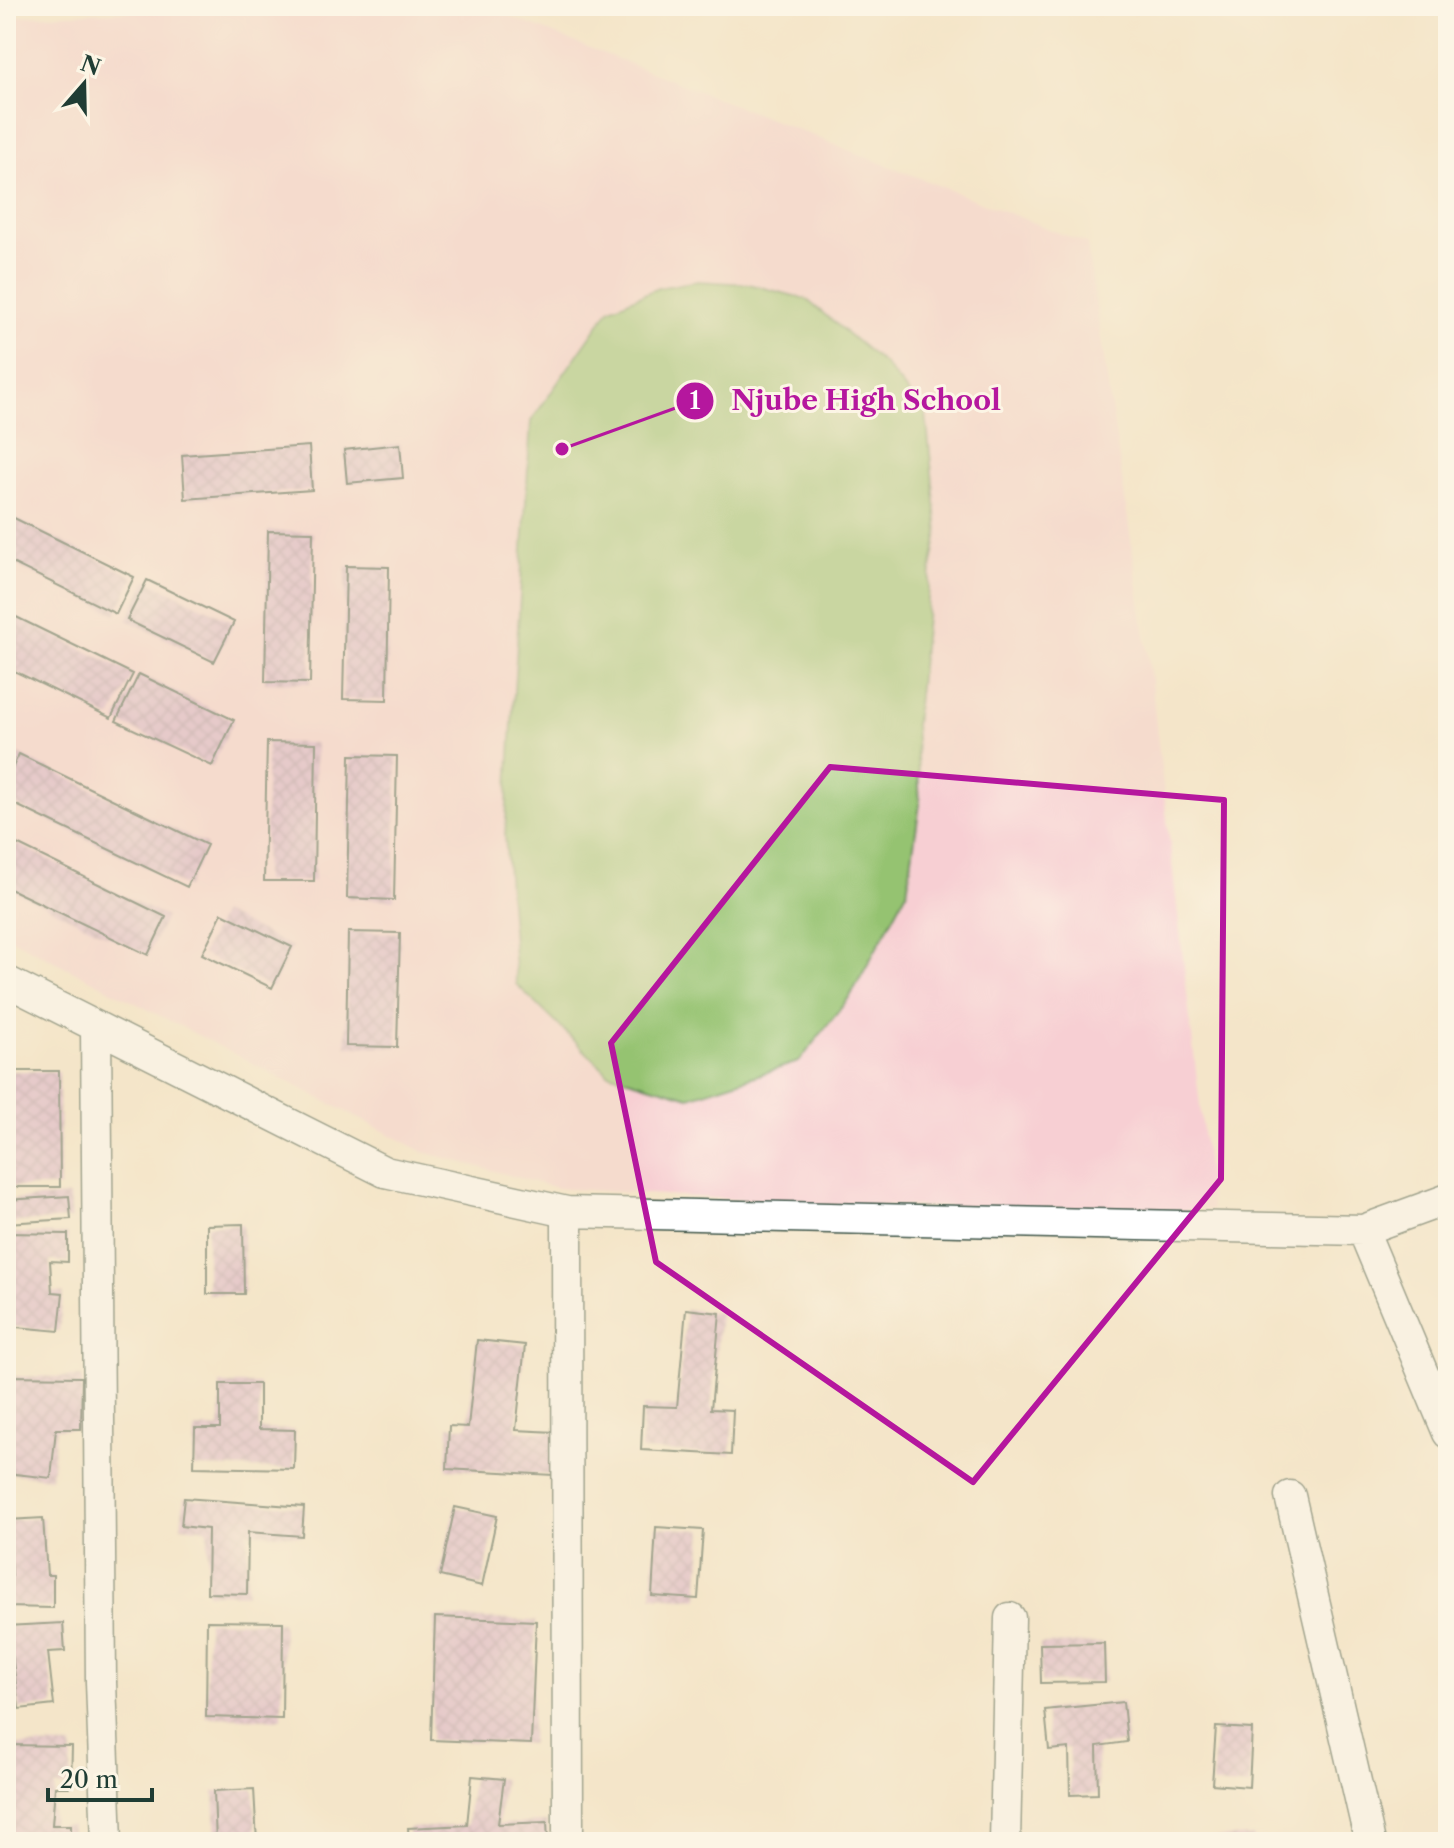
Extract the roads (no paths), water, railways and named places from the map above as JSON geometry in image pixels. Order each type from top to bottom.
[{"type":"street","points":[[6,981],[385,1172],[567,1212],[1363,1230],[1448,1199]]},
{"type":"street","points":[[96,1028],[101,1682],[107,1842]]},
{"type":"street","points":[[567,1212],[568,1842]]},
{"type":"street","points":[[1363,1230],[1448,1433]]},
{"type":"street","points":[[1290,1496],[1370,1842]]},
{"type":"street","points":[[1005,1842],[1010,1618]]},
{"type":"place","name":"Njube High School","points":[[562,449]]}]
